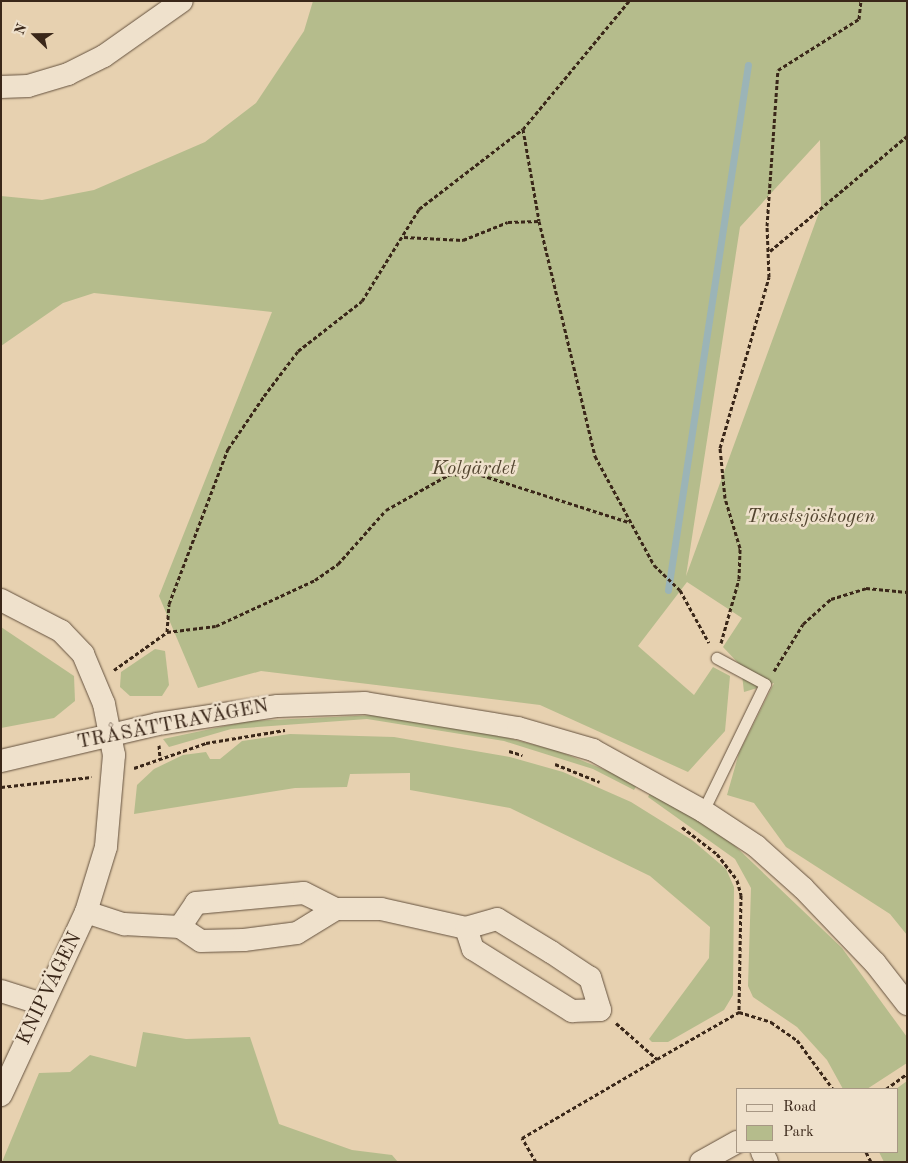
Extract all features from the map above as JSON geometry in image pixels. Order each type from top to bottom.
[{"type":"street","points":[[1,87],[28,86],[68,74],[104,56],[182,1]]},
{"type":"street","name":"KNIPVÄGEN","points":[[1,600],[61,630],[83,654],[104,704],[114,772],[106,847],[86,912],[1,1095]]},
{"type":"street","name":"TRÅSÄTTRAVÄGEN","points":[[1,761],[110,735],[278,706],[365,703],[424,710],[518,728],[594,750],[703,811],[756,846],[803,888],[875,963],[907,1004]]},
{"type":"street","points":[[180,927],[196,903],[244,897],[304,893],[336,909],[381,909],[466,928],[497,919],[590,978],[600,1010],[572,1011],[473,949],[466,928]]},
{"type":"street","name":"KNIPVÄGEN","points":[[86,912],[124,924],[180,927],[201,940],[244,940],[297,933],[336,909]]},
{"type":"street","points":[[1,991],[42,1004]]},
{"type":"street","points":[[701,1162],[736,1143]]},
{"type":"lane","points":[[703,811],[765,684],[717,658]]},
{"type":"path","points":[[167,632],[168,604],[228,449],[298,351],[362,302],[404,237],[419,209],[523,130],[629,1]]},
{"type":"path","points":[[717,658],[739,580],[740,548],[725,498],[720,448],[769,277],[770,251],[767,226],[778,70],[859,18],[861,1]]},
{"type":"path","points":[[523,130],[539,221],[595,456],[630,522],[661,574],[680,590],[717,658]]},
{"type":"path","points":[[770,251],[907,136]]},
{"type":"path","points":[[404,237],[464,240],[508,222],[539,221]]},
{"type":"path","points":[[107,674],[167,632],[216,626],[314,580],[338,564],[386,510],[448,475],[474,474],[630,522]]},
{"type":"path","points":[[765,684],[803,624],[831,599],[866,588],[907,592]]},
{"type":"path","points":[[1,787],[114,772],[206,743],[292,730]]},
{"type":"path","points":[[500,749],[526,756]]},
{"type":"path","points":[[552,763],[607,785]]},
{"type":"path","points":[[680,826],[717,854],[737,880],[742,895],[738,1012]]},
{"type":"path","points":[[600,1010],[658,1059]]},
{"type":"path","points":[[536,1162],[522,1138],[738,1012],[771,1022],[797,1040],[832,1088]]},
{"type":"path","points":[[887,1088],[907,1074]]},
{"type":"green space","points":[[313,1],[907,1],[907,935],[890,914],[786,847],[754,803],[727,795],[739,753],[774,683],[744,692],[741,666],[723,647],[742,618],[687,582],[638,646],[694,695],[713,667],[730,676],[725,731],[688,772],[540,705],[261,671],[198,688],[159,596],[272,312],[94,293],[63,303],[1,346],[1,196],[42,200],[94,190],[205,142],[256,103],[304,31]],"holes":[[[820,140],[821,207],[686,576],[740,227]]]},
{"type":"green space","points":[[1,627],[74,676],[75,701],[54,718],[1,728]]},
{"type":"green space","points":[[155,649],[165,651],[169,685],[162,696],[130,696],[120,687],[121,672]]},
{"type":"green space","points":[[376,715],[465,727],[558,751],[638,783],[634,790],[593,769],[504,741],[367,719],[231,729],[169,747],[163,739],[249,721]]},
{"type":"green space","points":[[290,734],[394,737],[510,757],[563,772],[631,802],[692,840],[726,869],[734,887],[733,995],[724,1010],[668,1042],[652,1042],[649,1039],[709,958],[710,927],[650,876],[510,808],[410,790],[410,773],[350,774],[347,787],[295,788],[134,814],[137,785],[154,769],[183,755],[206,752],[210,759],[220,759],[242,741]]},
{"type":"green space","points":[[652,790],[734,845],[842,948],[907,1037],[907,1063],[869,1088],[842,1088],[827,1060],[797,1027],[753,997],[748,986],[751,888],[735,859],[648,797]]},
{"type":"green space","points":[[143,1032],[186,1039],[250,1037],[279,1124],[352,1150],[392,1155],[398,1162],[2,1162],[39,1073],[70,1072],[90,1055],[136,1067]]},
{"type":"green space","points":[[907,1081],[907,1162],[884,1162],[880,1153],[898,1153],[897,1088]]},
{"type":"waterway","points":[[668,590],[748,65]]},
{"type":"park label","name":"Kolgärdet","points":[[474,469]]},
{"type":"park label","name":"Trastsjöskogen","points":[[811,517]]}]
